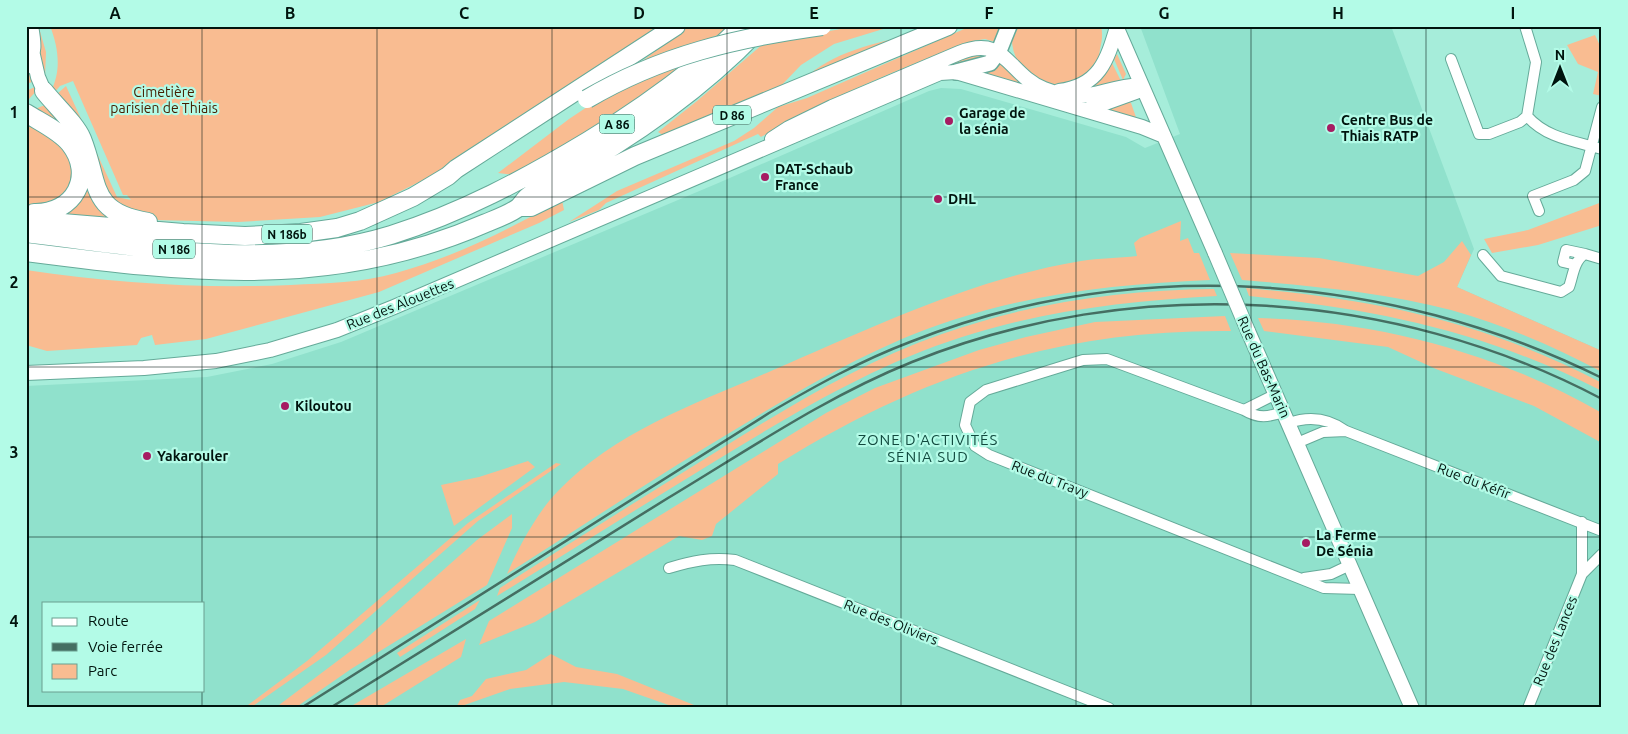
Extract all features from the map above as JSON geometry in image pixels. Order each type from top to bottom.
[{"type":"highway","points":[[448,176],[676,26]]},
{"type":"highway","name":"A 86","points":[[323,248],[389,236],[480,202],[624,120],[678,81],[740,26]]},
{"type":"highway","name":"A 86","points":[[323,267],[380,257],[450,238],[519,206],[531,193],[609,150],[672,107],[717,71],[762,26]]},
{"type":"highway","name":"N 186b","points":[[26,220],[183,234],[273,235],[337,228],[375,214],[413,197],[448,176],[458,174],[637,72],[692,52],[747,37],[822,26]]},
{"type":"highway","name":"D 86","points":[[519,206],[531,207],[620,163],[754,105],[838,74],[948,26]]},
{"type":"highway","points":[[44,91],[82,138],[95,187],[106,203],[123,216],[174,226],[183,234]]},
{"type":"highway","points":[[26,113],[69,142],[77,156],[80,178],[74,196],[64,206],[52,212],[26,213]]},
{"type":"highway","name":"N 186","points":[[26,232],[121,245],[215,252],[283,253],[323,248]]},
{"type":"highway","name":"N 186","points":[[26,252],[128,265],[204,271],[277,272],[323,267]]},
{"type":"main road","points":[[31,26],[34,42],[30,61],[44,91]]},
{"type":"main road","points":[[750,154],[934,74],[956,72],[984,66],[999,51],[1009,26]]},
{"type":"main road","points":[[1053,92],[1078,87],[1097,74],[1106,63],[1117,27]]},
{"type":"main road","name":"Rue du Bas-Marin","points":[[1117,27],[1412,708]]},
{"type":"main road","points":[[750,154],[789,128],[959,53],[981,47],[999,51],[1027,79],[1053,92],[1084,97],[1124,86],[1141,85]]},
{"type":"main road","points":[[956,72],[1142,127],[1164,136]]},
{"type":"main road","points":[[1086,110],[1136,92],[1141,85]]},
{"type":"main road","name":"Rue des Alouettes","points":[[28,372],[144,368],[216,361],[270,350],[337,330],[750,154]]},
{"type":"street","points":[[1451,59],[1479,134],[1489,134],[1520,122],[1527,116],[1536,62],[1525,26]]},
{"type":"street","points":[[1539,211],[1533,196],[1579,177],[1587,167],[1590,146],[1602,107]]},
{"type":"street","points":[[1527,116],[1538,128],[1553,136],[1602,148]]},
{"type":"street","points":[[1576,265],[1563,262],[1566,250],[1602,259]]},
{"type":"street","points":[[1483,255],[1501,276],[1561,292],[1569,287],[1577,260],[1585,254]]},
{"type":"street","name":"Rue du Travy","points":[[1286,418],[1261,417],[1106,359],[1083,360],[986,390],[970,402],[965,425],[975,446],[989,455],[1303,578],[1324,588],[1360,589]]},
{"type":"street","points":[[1244,410],[1276,394]]},
{"type":"street","name":"Rue du Kéfir","points":[[1286,418],[1316,419],[1334,423],[1346,431],[1602,531]]},
{"type":"street","name":"Rue du Kéfir","points":[[1297,443],[1319,433],[1346,431]]},
{"type":"street","name":"Rue des Lances","points":[[1528,708],[1582,574],[1582,522]]},
{"type":"street","name":"Rue des Lances","points":[[1582,574],[1602,554]]},
{"type":"street","name":"Rue des Oliviers","points":[[669,568],[693,560],[715,557],[735,560],[1109,708]]},
{"type":"street","name":"Rue du Travy","points":[[1303,578],[1331,574],[1350,565]]},
{"type":"shaded area","points":[[1140,26],[1391,26],[1474,249],[1457,287],[1602,351],[1602,708],[26,708],[26,386],[207,377],[272,364],[341,342],[716,184],[929,91],[941,88],[961,89],[1126,137],[1145,148],[1180,134]]},
{"type":"green space","name":"Cimetière parisien de Thiais","points":[[50,26],[664,26],[431,176],[379,202],[320,217],[238,222],[153,220],[107,200],[57,94],[66,86],[117,197],[131,200],[127,195],[123,195],[73,81],[60,86],[53,94],[51,91],[57,75],[58,58]]},
{"type":"green space","points":[[689,26],[728,26],[721,34],[637,65]]},
{"type":"green space","points":[[857,26],[893,26],[834,44],[801,65],[778,89],[668,138],[658,132],[764,43]]},
{"type":"green space","points":[[971,26],[1001,26],[995,42],[985,39],[973,41],[892,73],[812,109],[761,137],[758,134],[606,203],[599,210],[569,222],[617,191],[734,141],[754,128],[778,107],[807,98]]},
{"type":"green space","points":[[1014,26],[1101,26],[1102,38],[1098,62],[1085,77],[1071,83],[1055,84],[1040,80],[1027,71],[1017,59],[1012,44]]},
{"type":"green space","points":[[39,28],[46,52],[45,77],[40,62]]},
{"type":"green space","points":[[914,34],[803,80],[815,70],[841,55],[869,45]]},
{"type":"green space","points":[[1595,35],[1602,50],[1602,96],[1593,94],[1598,72],[1578,64],[1567,45]]},
{"type":"green space","points":[[971,53],[987,54],[986,59],[968,64],[942,66]]},
{"type":"green space","points":[[1117,54],[1126,74],[1123,80],[1114,59]]},
{"type":"green space","points":[[1111,61],[1121,81],[1090,91],[1089,87]]},
{"type":"green space","points":[[684,62],[648,94],[595,127],[514,175],[498,173],[569,119],[608,93]]},
{"type":"green space","points":[[1000,62],[1033,89],[981,73]]},
{"type":"green space","points":[[31,72],[38,89],[29,99],[26,96],[26,91],[35,87],[32,82],[26,84],[26,76]]},
{"type":"green space","points":[[1128,101],[1131,103],[1137,120],[1104,109]]},
{"type":"green space","points":[[45,105],[75,139],[35,109]]},
{"type":"green space","points":[[26,120],[60,142],[74,164],[69,196],[37,210],[26,209]]},
{"type":"green space","points":[[85,187],[90,187],[115,220],[66,216],[65,213]]},
{"type":"green space","points":[[562,200],[564,210],[539,223],[379,292],[206,339],[155,345],[152,335],[141,338],[137,345],[47,351],[26,345],[26,270],[158,284],[258,286],[357,281],[396,273],[460,251],[502,232]]},
{"type":"green space","points":[[1602,202],[1602,225],[1538,245],[1492,253],[1484,239],[1528,230]]},
{"type":"green space","points":[[1181,221],[1180,241],[1188,238],[1194,253],[1199,253],[1210,280],[1112,287],[1048,296],[985,310],[926,329],[874,351],[775,405],[507,574],[529,530],[558,491],[605,451],[631,435],[686,407],[884,322],[961,292],[1040,269],[1088,260],[1137,256],[1134,243],[1140,238]]},
{"type":"green space","points":[[1462,241],[1471,255],[1457,287],[1602,351],[1602,372],[1528,337],[1490,322],[1451,310],[1373,294],[1242,280],[1230,253],[1319,258],[1418,276],[1444,262]]},
{"type":"green space","points":[[1246,288],[1341,299],[1429,317],[1472,329],[1558,362],[1602,383],[1602,391],[1558,370],[1473,338],[1387,316],[1249,296]]},
{"type":"green space","points":[[1214,289],[1217,296],[1088,308],[1025,320],[962,337],[898,361],[836,391],[776,424],[497,596],[500,588],[767,421],[823,388],[911,346],[975,323],[1042,306],[1144,292]]},
{"type":"green space","points":[[1225,316],[1231,331],[1168,332],[1108,338],[1051,348],[995,363],[940,382],[886,405],[832,432],[778,464],[778,474],[716,524],[712,536],[702,540],[679,536],[535,622],[479,645],[489,621],[826,413],[875,388],[979,350],[1026,337],[1095,322]]},
{"type":"green space","points":[[1258,318],[1303,320],[1348,326],[1436,344],[1479,357],[1521,373],[1602,413],[1602,443],[1534,406],[1436,369],[1388,347],[1264,331]]},
{"type":"green space","points":[[528,461],[535,467],[454,526],[441,485],[479,477]]},
{"type":"green space","points":[[556,463],[561,464],[478,521],[326,655],[250,708],[244,708],[307,661],[468,523]]},
{"type":"green space","points":[[512,514],[512,528],[487,585],[351,669],[295,708],[275,708],[360,644],[477,540]]},
{"type":"green space","points":[[480,600],[475,609],[400,657],[397,653]]},
{"type":"green space","points":[[466,639],[461,657],[379,708],[348,708]]},
{"type":"green space","points":[[551,654],[576,667],[617,674],[699,707],[677,708],[623,689],[564,682],[510,689],[456,708],[460,700],[472,696],[486,679],[526,670]]},
{"type":"railway","points":[[301,708],[803,393],[891,349],[995,314],[1082,296],[1170,287],[1259,287],[1348,297],[1435,315],[1520,342],[1602,378]]},
{"type":"railway","points":[[330,708],[757,443],[848,391],[912,362],[996,333],[1084,315],[1172,305],[1261,306],[1350,315],[1437,334],[1521,362],[1602,399]]},
{"type":"place","name":"Garage de la sénia","points":[[949,121]]},
{"type":"place","name":"Centre Bus de Thiais RATP","points":[[1331,128]]},
{"type":"place","name":"DAT-Schaub France","points":[[765,177]]},
{"type":"place","name":"DHL","points":[[938,199]]},
{"type":"place","name":"Kiloutou","points":[[285,406]]},
{"type":"place","name":"Yakarouler","points":[[147,456]]},
{"type":"place","name":"La Ferme De Sénia","points":[[1306,543]]},
{"type":"district","name":"ZONE D'ACTIVITÉS SÉNIA SUD","points":[[928,448]]}]
